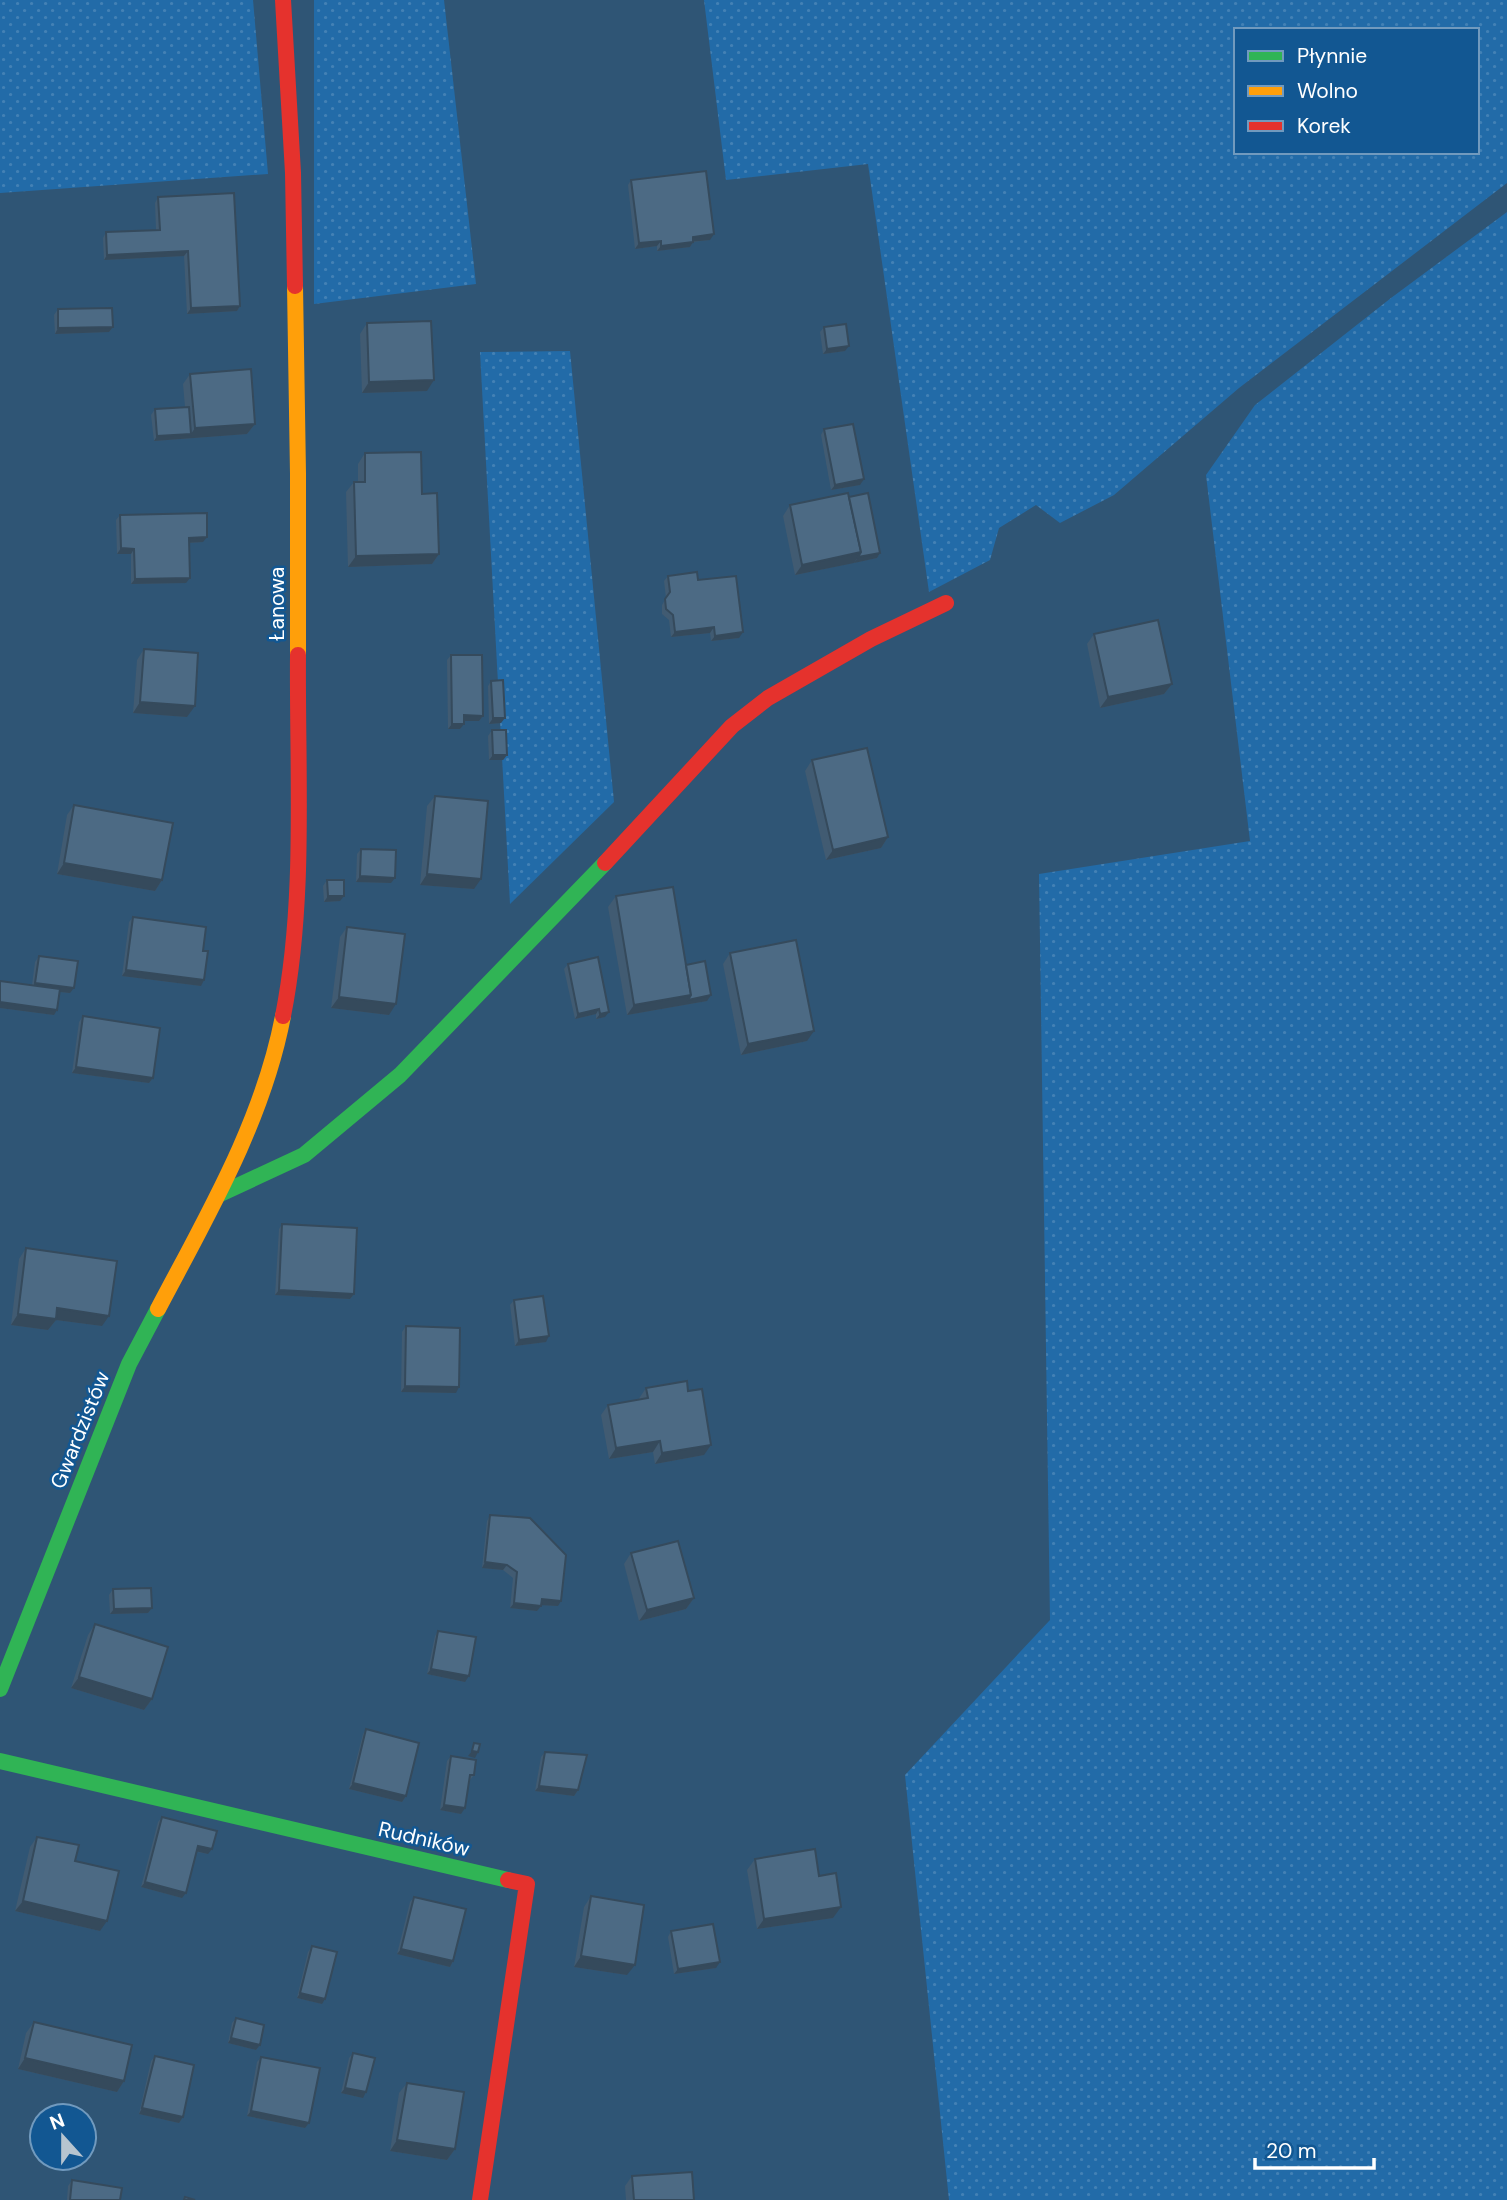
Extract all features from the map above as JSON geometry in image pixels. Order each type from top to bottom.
[{"type":"street","name":"Łanowa","points":[[218,1195],[256,1108],[281,1026],[290,980],[297,871],[299,705],[296,306],[287,39],[283,0]]},
{"type":"street","points":[[218,1195],[304,1155],[400,1075],[636,831],[732,726],[768,698],[871,639],[946,603]]},
{"type":"street","name":"Gwardzistów","points":[[0,1689],[129,1364],[218,1195]]},
{"type":"street","name":"Rudników","points":[[0,1761],[527,1884],[480,2200]]},
{"type":"shaded area","points":[[0,0],[253,0],[268,174],[0,193]]},
{"type":"shaded area","points":[[314,0],[444,0],[476,284],[314,304]]},
{"type":"shaded area","points":[[704,0],[1507,0],[1507,183],[1239,388],[1114,495],[1060,523],[1036,505],[999,528],[990,560],[929,592],[868,164],[726,180]]},
{"type":"shaded area","points":[[1507,212],[1507,2200],[949,2200],[905,1775],[1050,1620],[1039,874],[1250,841],[1206,475],[1255,405],[1391,298]]},
{"type":"shaded area","points":[[570,351],[614,802],[510,904],[480,352]]},
{"type":"building","points":[[706,171],[714,234],[693,237],[693,242],[661,246],[661,241],[639,243],[631,180]]},
{"type":"building","points":[[234,193],[240,306],[191,308],[188,251],[107,255],[106,232],[160,230],[158,197]]},
{"type":"building","points":[[112,308],[113,327],[58,328],[58,309]]},
{"type":"building","points":[[431,321],[434,380],[369,382],[367,323]]},
{"type":"building","points":[[846,324],[849,346],[827,349],[824,327]]},
{"type":"building","points":[[251,369],[255,424],[195,428],[190,374]]},
{"type":"building","points":[[189,407],[191,434],[157,436],[155,409]]},
{"type":"building","points":[[853,424],[864,479],[835,485],[824,429]]},
{"type":"building","points":[[421,452],[422,494],[437,493],[439,554],[356,556],[354,482],[365,482],[365,453]]},
{"type":"building","points":[[848,493],[861,552],[802,565],[790,505]]},
{"type":"building","points":[[868,493],[880,553],[858,557],[861,552],[849,497]]},
{"type":"building","points":[[207,513],[207,537],[189,538],[190,578],[135,579],[134,549],[121,548],[120,515]]},
{"type":"building","points":[[697,572],[698,580],[736,576],[743,632],[715,636],[714,627],[675,632],[673,615],[666,609],[665,599],[670,592],[668,576]]},
{"type":"building","points":[[1158,620],[1172,684],[1108,697],[1094,634]]},
{"type":"building","points":[[144,649],[198,653],[195,706],[140,702]]},
{"type":"building","points":[[451,655],[482,655],[483,716],[464,715],[464,724],[452,724]]},
{"type":"building","points":[[503,680],[505,718],[493,718],[491,681]]},
{"type":"building","points":[[492,730],[506,730],[507,755],[493,755]]},
{"type":"building","points":[[867,748],[888,837],[833,850],[812,760]]},
{"type":"building","points":[[435,796],[488,801],[481,879],[427,874]]},
{"type":"building","points":[[74,805],[173,823],[162,880],[64,863]]},
{"type":"building","points":[[361,849],[396,850],[395,878],[360,876]]},
{"type":"building","points":[[327,880],[344,880],[344,896],[328,896]]},
{"type":"building","points":[[673,887],[691,995],[634,1005],[616,896]]},
{"type":"building","points":[[133,917],[206,927],[203,951],[208,951],[204,980],[126,970]]},
{"type":"building","points":[[347,927],[405,934],[396,1004],[339,997]]},
{"type":"building","points":[[796,940],[814,1031],[748,1044],[730,953]]},
{"type":"building","points":[[39,956],[78,961],[74,988],[35,983]]},
{"type":"building","points":[[598,957],[609,1012],[600,1014],[599,1009],[578,1014],[568,964]]},
{"type":"building","points":[[705,961],[711,995],[688,1000],[691,995],[686,965]]},
{"type":"building","points":[[0,981],[60,989],[57,1010],[0,1002]]},
{"type":"building","points":[[83,1016],[160,1028],[153,1078],[76,1067]]},
{"type":"building","points":[[282,1224],[357,1228],[354,1294],[279,1290]]},
{"type":"building","points":[[26,1248],[117,1261],[109,1316],[57,1308],[56,1319],[18,1314]]},
{"type":"building","points":[[543,1296],[549,1336],[519,1340],[514,1300]]},
{"type":"building","points":[[406,1326],[460,1328],[459,1387],[405,1386]]},
{"type":"building","points":[[687,1381],[688,1391],[702,1389],[711,1445],[662,1453],[660,1441],[616,1448],[608,1405],[648,1398],[646,1388]]},
{"type":"building","points":[[490,1515],[530,1518],[566,1555],[561,1601],[542,1599],[541,1606],[514,1603],[517,1572],[507,1565],[485,1562]]},
{"type":"building","points":[[678,1541],[694,1598],[647,1610],[631,1553]]},
{"type":"building","points":[[151,1588],[152,1608],[114,1609],[113,1589]]},
{"type":"building","points":[[95,1624],[168,1647],[152,1699],[79,1677]]},
{"type":"building","points":[[438,1631],[476,1637],[469,1676],[431,1669]]},
{"type":"building","points":[[366,1729],[419,1743],[406,1796],[353,1783]]},
{"type":"building","points":[[474,1743],[480,1744],[478,1752],[472,1751]]},
{"type":"building","points":[[545,1752],[587,1755],[578,1790],[539,1786]]},
{"type":"building","points":[[451,1756],[476,1760],[474,1775],[470,1775],[465,1808],[444,1805]]},
{"type":"building","points":[[162,1817],[217,1831],[212,1849],[198,1846],[186,1893],[145,1882]]},
{"type":"building","points":[[37,1837],[79,1845],[75,1861],[119,1871],[107,1921],[23,1901]]},
{"type":"building","points":[[815,1849],[819,1876],[836,1873],[841,1907],[764,1919],[755,1859]]},
{"type":"building","points":[[591,1896],[644,1905],[635,1965],[581,1956]]},
{"type":"building","points":[[414,1897],[466,1909],[453,1961],[401,1949]]},
{"type":"building","points":[[713,1924],[720,1962],[678,1969],[671,1931]]},
{"type":"building","points":[[312,1946],[337,1952],[325,1999],[300,1993]]},
{"type":"building","points":[[236,2018],[264,2025],[260,2045],[231,2038]]},
{"type":"building","points":[[34,2022],[132,2045],[124,2081],[25,2058]]},
{"type":"building","points":[[353,2053],[375,2058],[366,2092],[345,2088]]},
{"type":"building","points":[[155,2056],[194,2065],[183,2117],[142,2108]]},
{"type":"building","points":[[261,2057],[320,2068],[309,2123],[251,2111]]},
{"type":"building","points":[[407,2083],[464,2092],[455,2149],[397,2140]]},
{"type":"building","points":[[692,2172],[694,2200],[634,2200],[632,2176]]},
{"type":"building","points":[[72,2180],[122,2188],[120,2200],[70,2200]]},
{"type":"traffic: fast","points":[[218,1195],[304,1155],[400,1075],[605,863]]},
{"type":"traffic: fast","points":[[0,1689],[129,1364],[158,1309]]},
{"type":"traffic: fast","points":[[0,1761],[508,1880]]},
{"type":"traffic: slow","points":[[295,286],[298,655]]},
{"type":"traffic: slow","points":[[158,1309],[214,1203],[248,1130],[274,1055],[283,1016]]},
{"type":"traffic: jam","points":[[283,0],[293,173],[295,286]]},
{"type":"traffic: jam","points":[[605,863],[732,726],[768,698],[871,639],[946,603]]},
{"type":"traffic: jam","points":[[283,1016],[298,882],[298,655]]},
{"type":"traffic: jam","points":[[480,2200],[527,1884],[508,1880]]}]
